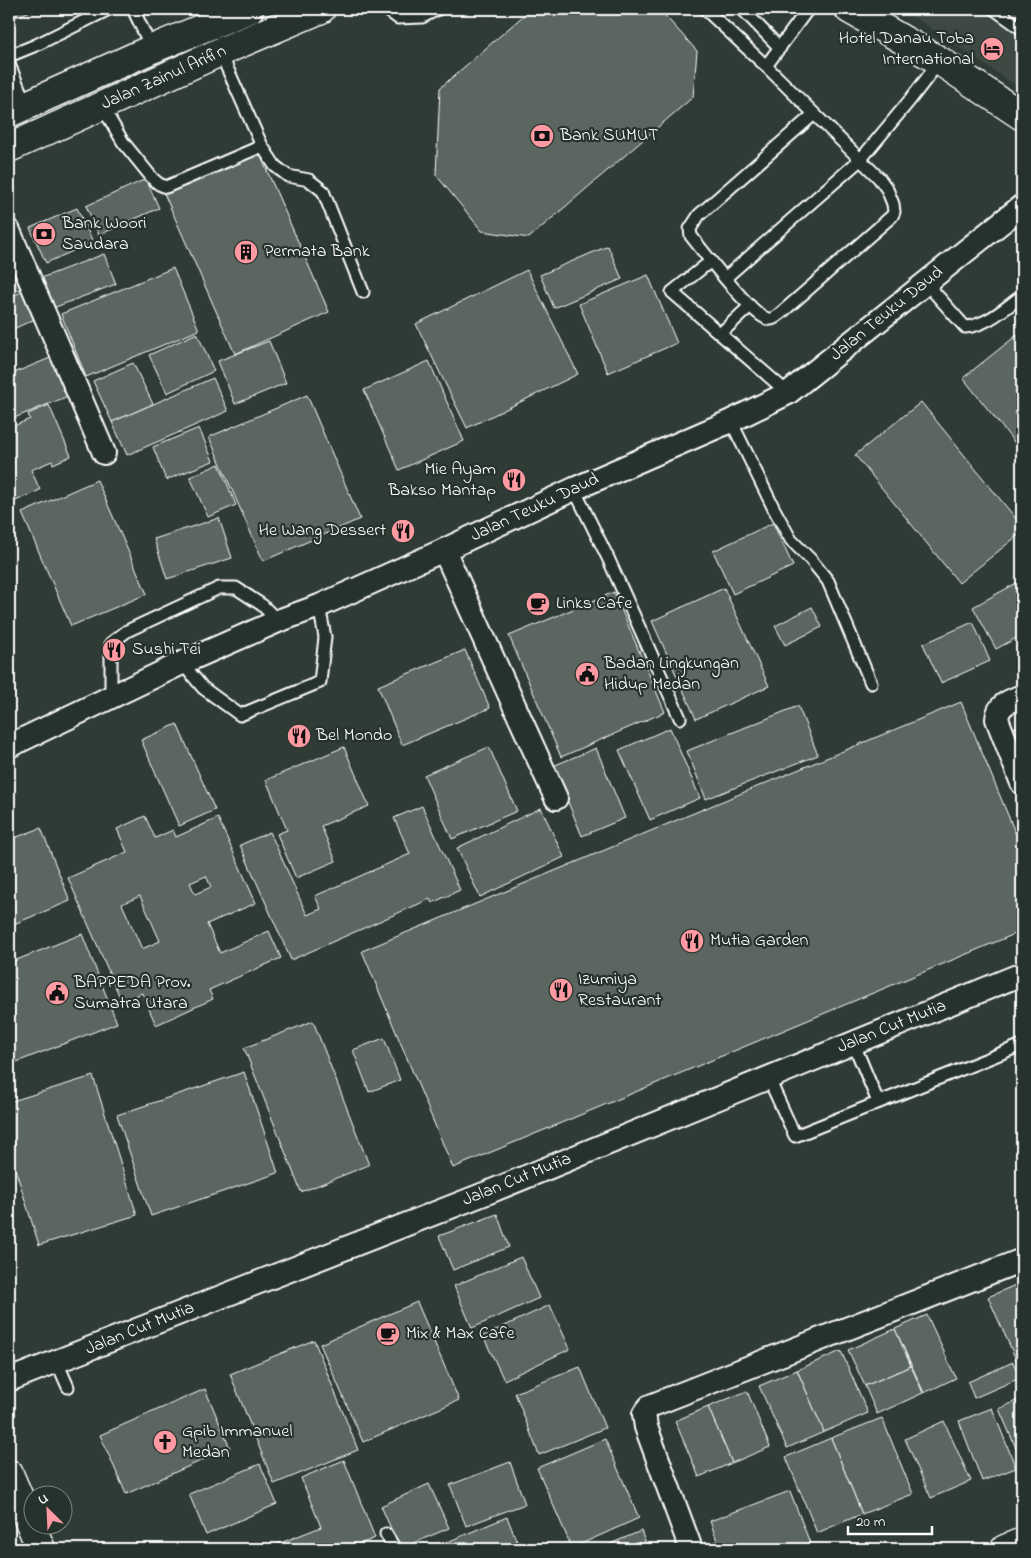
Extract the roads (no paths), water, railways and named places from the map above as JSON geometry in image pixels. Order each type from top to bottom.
[{"type":"main road","name":"Jalan Zainul Arifin","points":[[9,148],[220,52],[321,9]]},
{"type":"main road","points":[[849,9],[940,61],[1022,116]]},
{"type":"main road","name":"Jalan Zainul Arifin","points":[[17,109],[239,11]]},
{"type":"main road","points":[[17,109],[40,134]]},
{"type":"main road","points":[[9,1474],[41,1549]]},
{"type":"main road","points":[[1005,1549],[1022,1542]]},
{"type":"street","name":"Jalan Teuku Daud","points":[[9,746],[182,663],[278,621],[319,606],[574,489],[732,421],[788,393],[1022,206]]},
{"type":"street","points":[[9,231],[104,454]]},
{"type":"street","points":[[444,550],[556,798]]},
{"type":"street","points":[[1022,696],[1007,702],[1001,707],[997,713],[997,719],[1022,782]]},
{"type":"street","name":"Jalan Cut Mutia","points":[[9,1380],[488,1192],[1022,974]]},
{"type":"street","points":[[691,1549],[646,1427],[644,1414],[650,1406],[1022,1260]]},
{"type":"lane","points":[[9,56],[36,45],[109,9]]},
{"type":"lane","points":[[133,9],[152,49]]},
{"type":"lane","points":[[386,9],[398,18],[422,16],[438,9]]},
{"type":"lane","points":[[705,9],[861,159],[887,189],[893,204],[894,212],[892,216],[774,319],[768,319],[761,316],[750,306],[725,278],[691,236],[690,229],[699,215],[814,114]]},
{"type":"lane","points":[[742,9],[780,48]]},
{"type":"lane","points":[[766,66],[808,9]]},
{"type":"lane","points":[[994,9],[1022,29]]},
{"type":"lane","points":[[220,52],[262,146],[275,166],[288,176],[309,180],[323,191],[363,292]]},
{"type":"lane","points":[[725,278],[861,159],[940,61]]},
{"type":"lane","points":[[9,64],[17,109]]},
{"type":"lane","points":[[102,106],[122,142],[153,179],[166,187],[262,146]]},
{"type":"lane","points":[[711,260],[672,292],[788,393]]},
{"type":"lane","points":[[926,283],[965,327],[974,327],[986,321],[1022,296]]},
{"type":"lane","points":[[720,334],[750,306]]},
{"type":"lane","points":[[732,421],[791,540],[828,581],[871,683]]},
{"type":"lane","points":[[574,489],[608,558],[680,718]]},
{"type":"lane","points":[[111,697],[111,643],[127,631],[219,588],[236,588],[262,606],[278,621]]},
{"type":"lane","points":[[182,663],[202,688],[240,715],[320,682],[325,637],[319,606]]},
{"type":"lane","points":[[853,1042],[878,1102]]},
{"type":"lane","points":[[768,1077],[795,1136],[1022,1045]]},
{"type":"lane","points":[[57,1362],[68,1387]]},
{"type":"lane","points":[[386,1534],[395,1549]]},
{"type":"place","name":"Hotel Danau Toba International","points":[[992,49]]},
{"type":"place","name":"Bank SUMUT","points":[[542,136]]},
{"type":"place","name":"Bank Woori Saudara","points":[[44,234]]},
{"type":"place","name":"Permata Bank","points":[[246,252]]},
{"type":"place","name":"Mie Ayam Bakso Mantap","points":[[514,480]]},
{"type":"place","name":"He Wang Dessert","points":[[403,531]]},
{"type":"place","name":"Links Cafe","points":[[538,604]]},
{"type":"place","name":"Sushi Tei","points":[[114,650]]},
{"type":"place","name":"Badan Lingkungan Hidup Medan","points":[[587,674]]},
{"type":"place","name":"Bel Mondo","points":[[299,736]]},
{"type":"place","name":"Mutia Garden","points":[[692,941]]},
{"type":"place","name":"Izumiya Restaurant","points":[[561,990]]},
{"type":"place","name":"BAPPEDA Prov. Sumatra Utara","points":[[57,993]]},
{"type":"place","name":"Mix & Max Cafe","points":[[388,1334]]},
{"type":"place","name":"Gpib Immanuel Medan","points":[[165,1442]]}]
